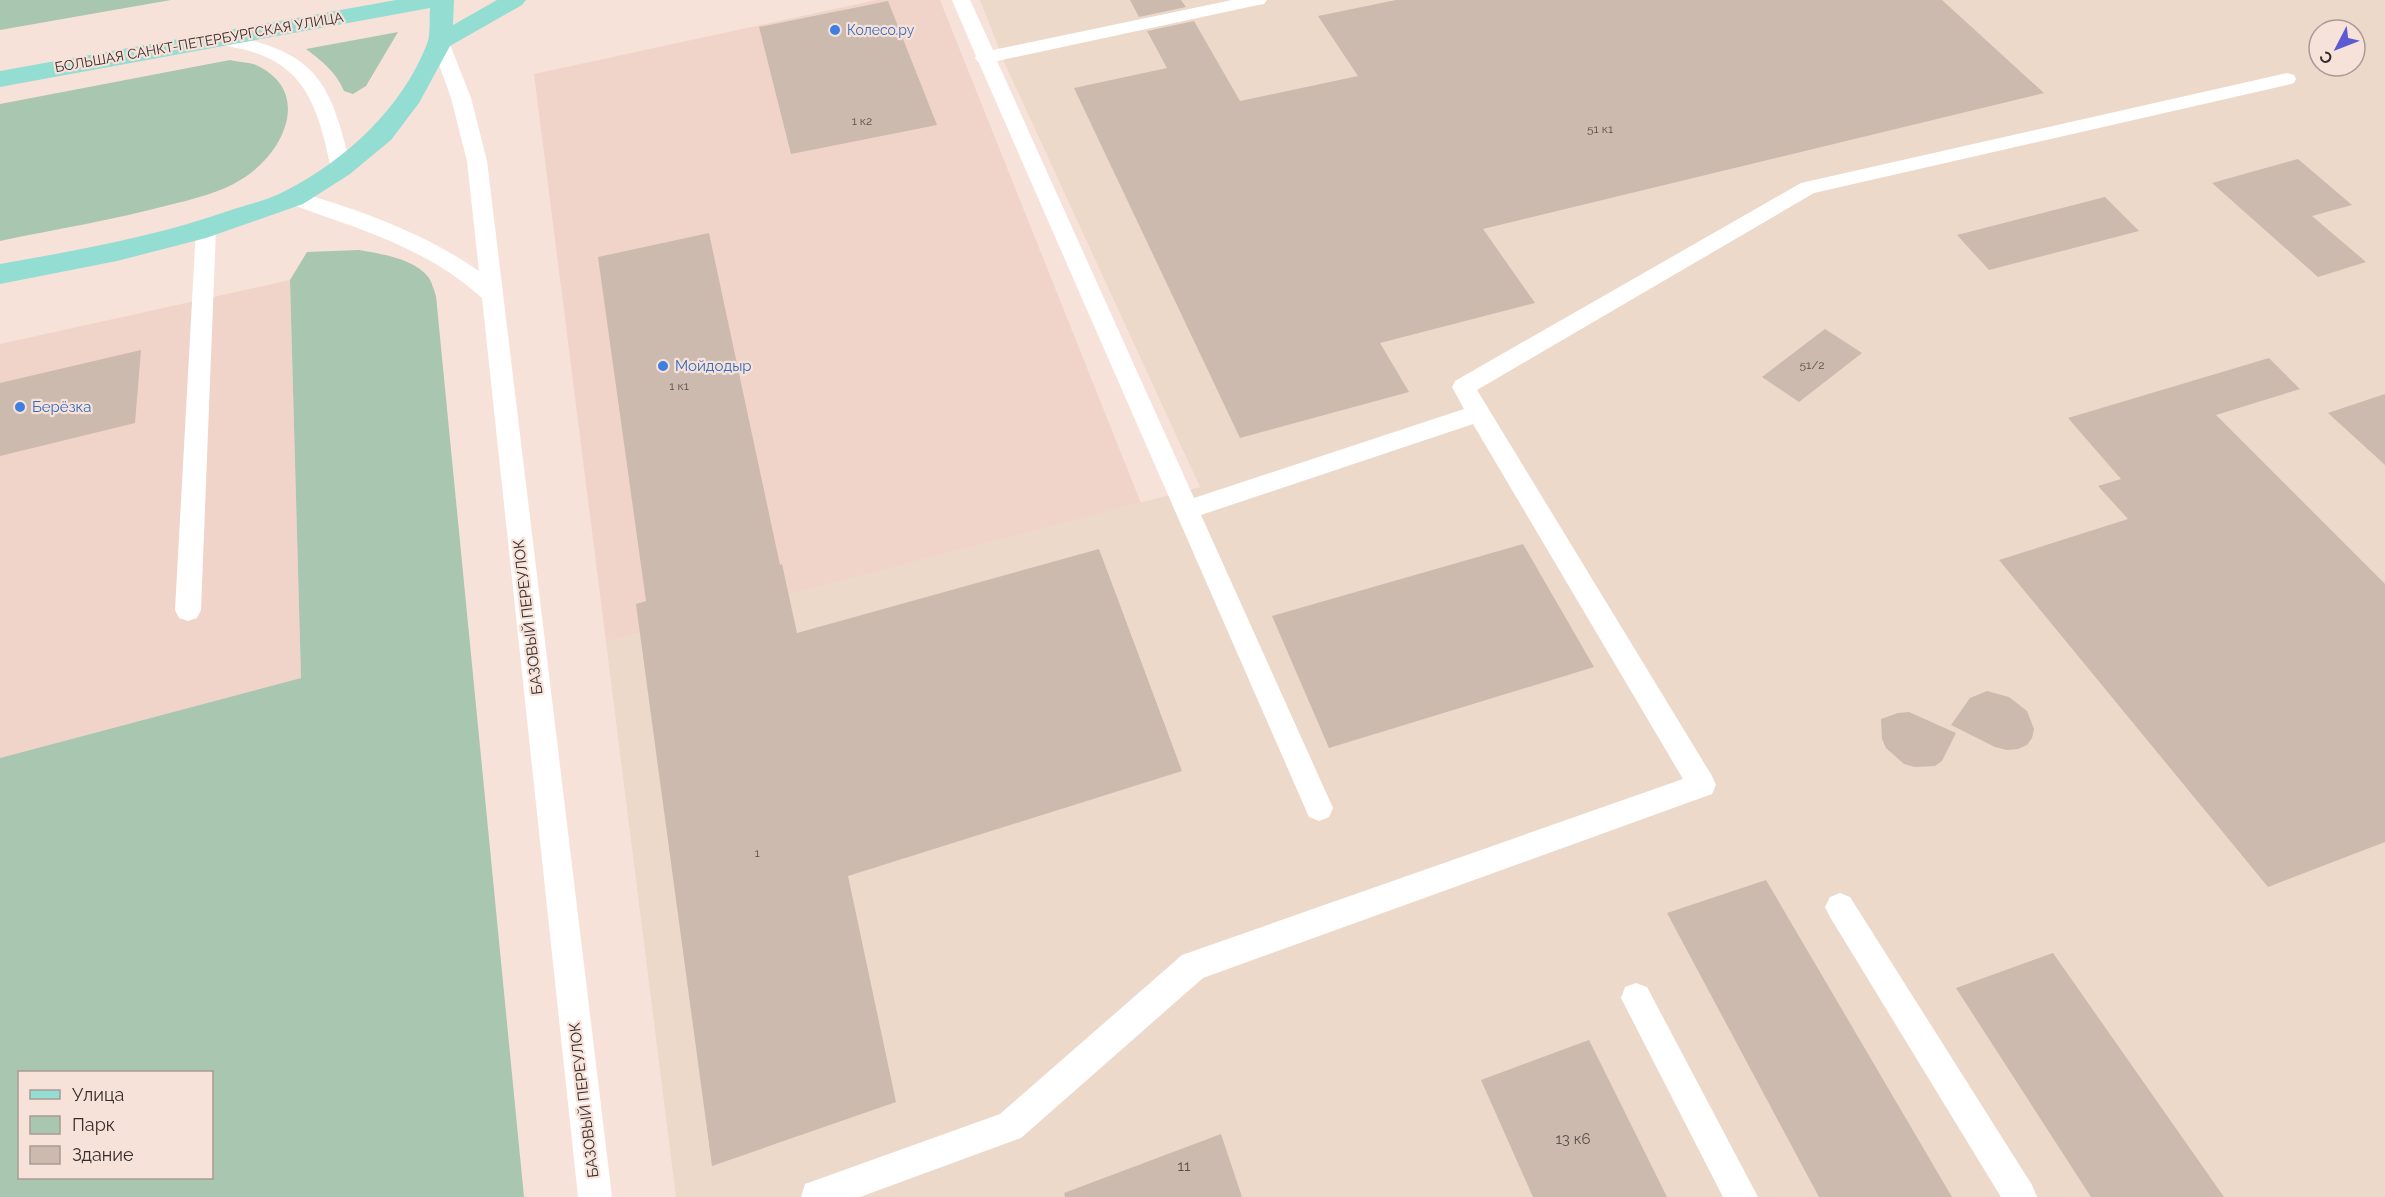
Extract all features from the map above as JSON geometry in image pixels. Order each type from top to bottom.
[{"type":"main road","name":"БОЛЬШАЯ САНКТ-ПЕТЕРБУРГСКАЯ УЛИЦА","points":[[0,79],[434,0]]},
{"type":"main road","points":[[0,274],[117,252],[206,229],[294,198],[341,168],[382,134],[407,103],[440,42],[442,0]]},
{"type":"main road","points":[[440,42],[514,0]]},
{"type":"lane","points":[[961,0],[984,58],[1319,808]]},
{"type":"lane","points":[[984,58],[1258,0]]},
{"type":"lane","points":[[219,39],[265,48],[287,59],[307,76],[321,97],[332,125],[341,168]]},
{"type":"lane","name":"БАЗОВЫЙ ПЕРЕУЛОК","points":[[440,42],[461,98],[477,161],[595,1197]]},
{"type":"lane","points":[[817,1196],[1010,1127],[1193,966],[1702,785],[1463,387],[1808,188],[2287,79]]},
{"type":"lane","points":[[294,198],[404,239],[450,259],[473,276],[492,295]]},
{"type":"lane","points":[[188,610],[206,229]]},
{"type":"lane","points":[[1186,510],[1479,413]]},
{"type":"lane","points":[[1840,907],[2020,1197]]},
{"type":"lane","points":[[1636,998],[1741,1197]]},
{"type":"shaded area","points":[[876,0],[940,0],[1141,503],[606,642],[534,74]]},
{"type":"shaded area","points":[[980,0],[2385,0],[2385,1197],[676,1197],[606,642],[1200,487],[1005,64]]},
{"type":"shaded area","points":[[290,280],[301,678],[0,758],[0,344]]},
{"type":"green space","points":[[0,0],[171,0],[0,30]]},
{"type":"green space","points":[[398,32],[366,86],[353,94],[344,91],[333,73],[306,49]]},
{"type":"green space","points":[[230,60],[256,65],[274,77],[284,91],[288,106],[286,123],[280,139],[257,168],[234,184],[197,198],[0,241],[0,104]]},
{"type":"green space","points":[[359,250],[397,258],[415,266],[429,278],[436,296],[524,1197],[0,1197],[0,758],[301,678],[290,280],[307,252]]},
{"type":"building","points":[[1130,0],[1181,0],[1186,7],[1139,17]]},
{"type":"building","points":[[1396,0],[1942,0],[2044,93],[1483,229],[1535,303],[1380,343],[1409,392],[1240,438],[1074,88],[1167,68],[1147,31],[1194,21],[1240,101],[1358,76],[1318,16]]},
{"type":"building","points":[[888,1],[937,125],[791,154],[759,27]]},
{"type":"building","points":[[2298,159],[2352,205],[2312,216],[2366,262],[2318,277],[2212,183]]},
{"type":"building","points":[[2105,197],[2139,231],[1989,270],[1957,235]]},
{"type":"building","points":[[709,233],[780,565],[782,564],[797,633],[1099,549],[1182,771],[848,876],[896,1102],[712,1166],[636,604],[646,601],[598,257]]},
{"type":"building","points":[[1825,329],[1862,353],[1799,402],[1762,377]]},
{"type":"building","points":[[141,350],[135,423],[0,456],[0,383]]},
{"type":"building","points":[[2269,358],[2300,389],[2216,415],[2385,584],[2385,842],[2268,887],[1999,560],[2128,519],[2098,486],[2121,479],[2068,418]]},
{"type":"building","points":[[2385,394],[2385,465],[2328,413]]},
{"type":"building","points":[[1523,544],[1594,667],[1329,748],[1272,616]]},
{"type":"building","points":[[1987,691],[2009,697],[2027,711],[2034,729],[2027,745],[2007,750],[1995,747],[1951,725],[1970,698]]},
{"type":"building","points":[[1909,712],[1956,733],[1942,761],[1935,766],[1915,767],[1904,764],[1886,748],[1882,739],[1881,719]]},
{"type":"building","points":[[1766,880],[1952,1197],[1819,1197],[1667,913]]},
{"type":"building","points":[[2053,953],[2224,1197],[2091,1197],[1956,988]]},
{"type":"building","points":[[1589,1040],[1667,1197],[1533,1197],[1481,1080]]},
{"type":"building","points":[[1221,1134],[1242,1197],[1065,1197],[1064,1193]]},
{"type":"place","name":"Колесо.ру","points":[[835,30]]},
{"type":"place","name":"Мойдодыр","points":[[663,366]]},
{"type":"place","name":"Берёзка","points":[[20,407]]}]
